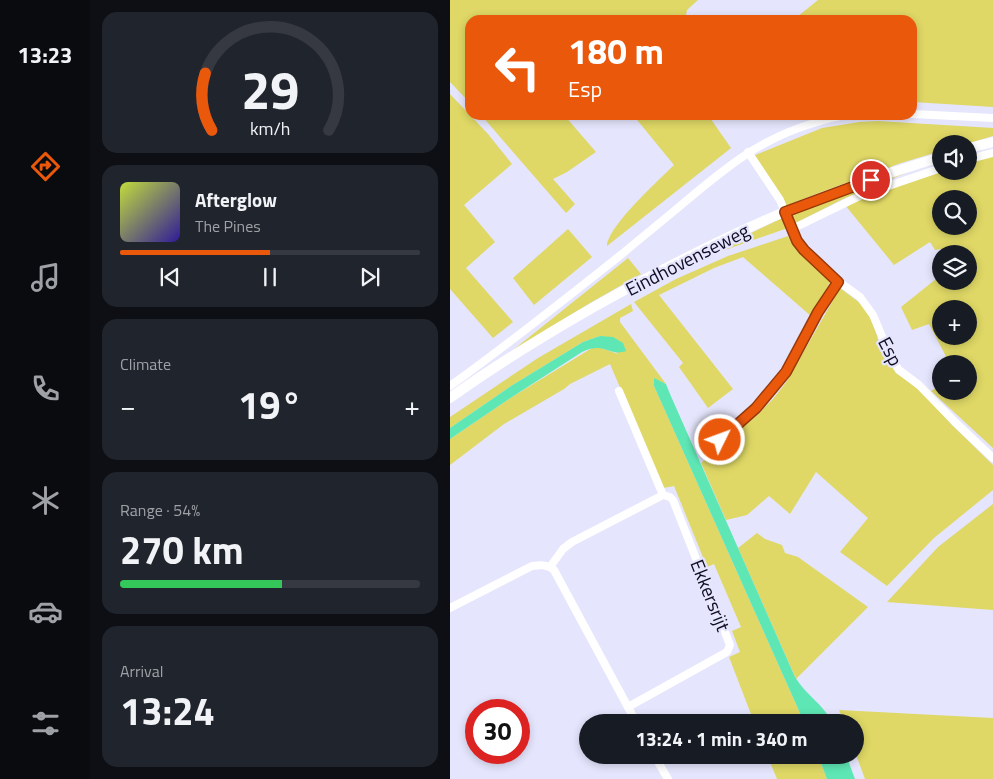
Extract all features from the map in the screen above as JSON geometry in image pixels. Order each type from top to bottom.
[{"type":"main road","points":[[977,146],[993,142]]},
{"type":"main road","name":"Eindhovenseweg","points":[[450,398],[559,327],[710,246],[785,212],[932,160]]},
{"type":"street","points":[[917,114],[993,118]]},
{"type":"street","name":"Eindhovenseweg","points":[[450,386],[486,361],[652,230],[725,168],[769,140],[797,128],[824,120]]},
{"type":"street","name":"Esp","points":[[748,152],[780,200],[797,241],[838,282],[860,297],[873,315],[891,358],[899,370],[918,385],[993,458]]},
{"type":"street","points":[[977,157],[993,153]]},
{"type":"street","points":[[792,229],[862,194],[932,171]]},
{"type":"street","points":[[720,440],[756,408],[786,372],[818,312],[838,282]]},
{"type":"street","name":"Ekkersrijt","points":[[619,391],[663,495],[673,500],[730,645],[727,652],[628,707]]},
{"type":"street","points":[[550,567],[563,549],[572,542],[663,495]]},
{"type":"street","points":[[450,608],[532,566],[542,565],[550,567],[554,570],[582,619],[632,714]]},
{"type":"street","points":[[659,764],[668,779]]},
{"type":"shaded area","points":[[450,0],[698,0],[687,10],[686,15],[465,15],[465,98],[450,82]]},
{"type":"shaded area","points":[[818,0],[993,0],[993,107],[917,102],[917,15],[799,15]]},
{"type":"shaded area","points":[[450,94],[465,110],[465,120],[475,120],[512,164],[464,205],[495,242],[466,268],[513,322],[493,338],[450,289]]},
{"type":"shaded area","points":[[485,120],[568,120],[596,152],[567,172],[553,179],[575,204],[566,213]]},
{"type":"shaded area","points":[[637,120],[711,120],[731,148],[607,246],[610,237],[624,216],[674,165]]},
{"type":"shaded area","points":[[878,121],[993,128],[993,136],[977,141],[977,135],[932,135],[932,154],[901,163],[786,206],[753,156],[822,128]]},
{"type":"shaded area","points":[[993,155],[993,448],[941,400],[977,400],[977,355],[945,355],[940,345],[977,345],[977,300],[932,300],[932,330],[929,324],[912,330],[901,307],[932,282],[932,290],[977,290],[977,245],[932,245],[930,242],[894,265],[845,205],[932,175],[932,180],[977,180],[977,160]]},
{"type":"shaded area","points":[[913,170],[843,199],[796,223],[793,222],[790,215],[821,202]]},
{"type":"shaded area","points":[[784,217],[787,226],[785,229],[691,262]]},
{"type":"shaded area","points":[[568,229],[592,257],[534,305],[513,278]]},
{"type":"shaded area","points":[[788,236],[803,256],[831,280],[812,317],[743,257],[714,268],[659,295],[733,389],[708,408],[679,367],[683,363],[634,302],[676,279],[728,256]]},
{"type":"shaded area","points":[[628,258],[641,274],[513,350]]},
{"type":"shaded area","points":[[840,288],[868,311],[879,343],[896,373],[921,390],[951,424],[993,465],[993,490],[934,538],[887,586],[840,552],[868,518],[816,472],[790,514],[769,496],[747,515],[726,520],[701,463],[773,399],[787,381]]},
{"type":"shaded area","points":[[631,304],[633,311],[620,318],[620,322],[666,384],[654,379],[654,386],[800,714],[751,714],[729,657],[740,652],[732,631],[741,627],[714,564],[707,567],[674,486],[663,488],[610,364],[570,384],[504,424],[450,465],[450,439],[512,397],[592,348],[599,347],[618,354],[600,336],[583,342],[511,386],[450,428],[450,417],[538,358]]},
{"type":"shaded area","points":[[600,336],[613,337],[623,343],[626,351],[615,352],[596,348],[582,352],[450,439],[450,428],[511,386],[583,342]]},
{"type":"shaded area","points":[[654,378],[666,384],[795,677],[827,714],[800,714],[654,386]]},
{"type":"shaded area","points":[[993,504],[993,610],[887,602],[938,547]]},
{"type":"shaded area","points":[[757,533],[765,539],[782,545],[785,553],[798,557],[868,607],[796,679],[738,548]]},
{"type":"shaded area","points":[[839,710],[993,718],[993,779],[865,779],[859,764],[864,764],[864,714],[841,714]]},
{"type":"shaded area","points":[[771,764],[821,764],[827,779],[777,779]]},
{"type":"shaded area","points":[[821,764],[849,764],[855,779],[827,779]]},
{"type":"route","points":[[720,440],[756,408],[786,372],[818,312],[838,282],[797,241],[785,212],[871,180]]}]
